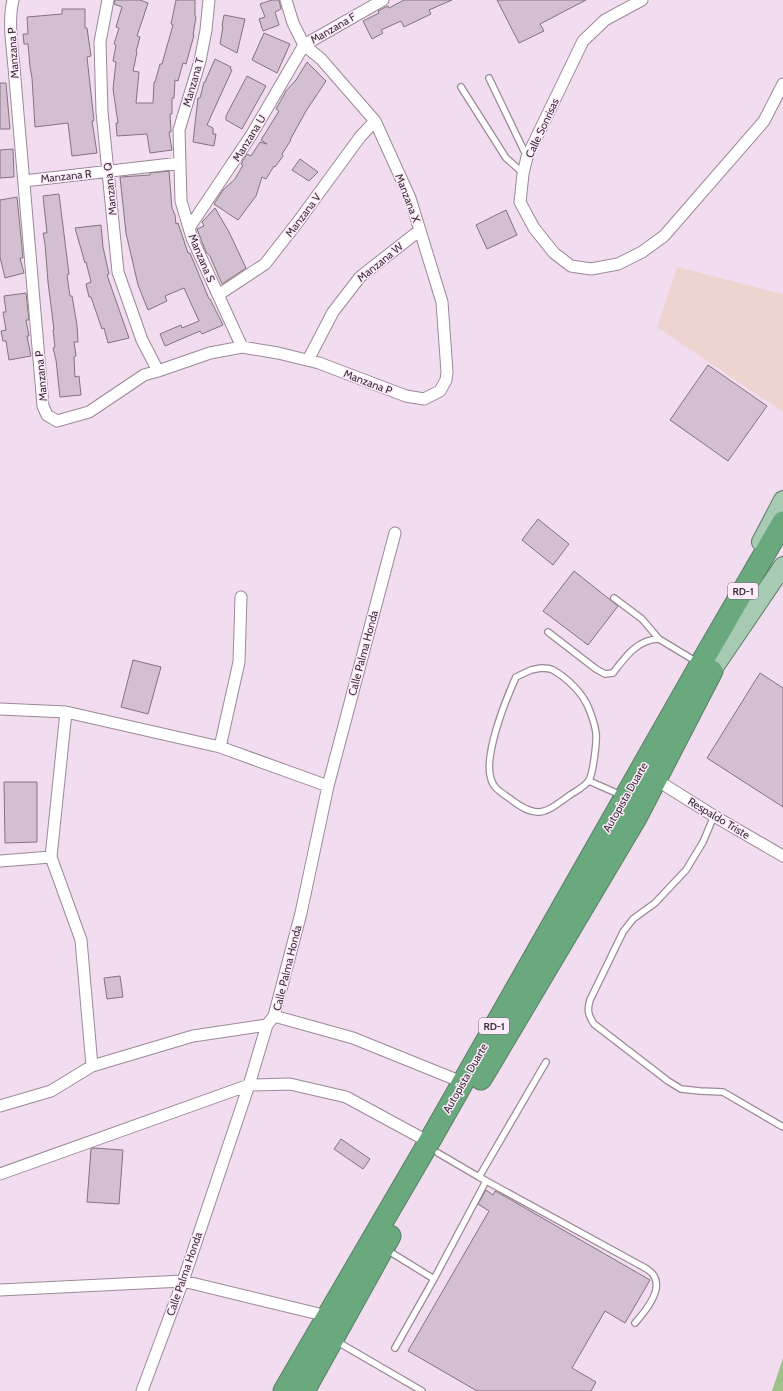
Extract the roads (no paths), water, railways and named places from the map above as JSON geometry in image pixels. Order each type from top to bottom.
[{"type":"highway","name":"RD-1","points":[[706,664],[783,522]]},
{"type":"highway","name":"RD-1","points":[[706,664],[783,549]]},
{"type":"highway","name":"Autopista Duarte","points":[[284,1391],[327,1316],[636,818],[706,664]]},
{"type":"highway","name":"Autopista Duarte","points":[[304,1391],[384,1247],[433,1147],[462,1082],[625,797],[706,664]]},
{"type":"main road","points":[[706,664],[783,500]]},
{"type":"main road","points":[[706,664],[783,566]]},
{"type":"street","name":"Manzana P","points":[[13,0],[11,6],[11,31],[44,406],[47,415],[57,421],[89,412],[144,375],[210,353],[242,347],[278,353],[319,363],[399,394],[424,399],[440,391],[446,380]]},
{"type":"street","name":"Manzana Q","points":[[108,0],[100,42],[102,112],[118,272],[142,340],[158,371]]},
{"type":"street","name":"Manzana T","points":[[180,163],[179,130],[200,61],[206,30],[209,0]]},
{"type":"street","points":[[286,0],[293,23],[304,45]]},
{"type":"street","name":"Manzana F","points":[[304,45],[383,0]]},
{"type":"street","name":"Calle Sonrisas","points":[[642,0],[605,20],[584,41],[527,157],[523,174],[520,202],[534,228],[554,253],[571,266],[592,269],[618,264],[642,252],[664,236],[764,121],[783,84]]},
{"type":"street","name":"Manzana X","points":[[304,45],[322,59],[375,121],[410,198],[442,302],[447,372],[446,380]]},
{"type":"street","name":"Manzana U","points":[[190,228],[252,134],[304,45]]},
{"type":"street","name":"Manzana V","points":[[218,296],[265,264],[360,137],[375,121]]},
{"type":"street","name":"Manzana R","points":[[24,181],[180,163]]},
{"type":"street","name":"Manzana S","points":[[180,163],[181,201],[192,238],[242,347]]},
{"type":"street","name":"Manzana W","points":[[308,360],[333,312],[360,277],[420,230]]},
{"type":"street","name":"Calle Palma Honda","points":[[142,1391],[183,1281],[271,1020],[301,913],[328,786],[395,533]]},
{"type":"street","points":[[220,746],[239,662],[242,597]]},
{"type":"street","points":[[0,709],[66,712],[220,746],[328,786]]},
{"type":"street","points":[[66,712],[51,857],[82,940],[92,1066]]},
{"type":"street","name":"Respaldo Triste","points":[[655,779],[714,816],[783,856]]},
{"type":"street","points":[[0,861],[51,857]]},
{"type":"street","points":[[0,1106],[51,1091],[92,1066],[193,1036],[271,1020],[353,1038],[462,1082]]},
{"type":"street","points":[[0,1174],[249,1085],[290,1084],[346,1097],[433,1147]]},
{"type":"street","points":[[0,1290],[183,1281],[327,1316]]},
{"type":"lane","points":[[489,78],[527,157]]},
{"type":"lane","points":[[461,87],[506,158],[523,174]]},
{"type":"lane","points":[[614,598],[642,619],[659,638],[706,664]]},
{"type":"lane","points":[[548,632],[596,669],[605,674],[613,673],[635,647],[651,639],[659,638]]},
{"type":"lane","points":[[541,668],[552,669],[570,683],[581,695],[588,706],[594,722],[596,734],[589,781],[553,808],[542,812],[526,810],[496,788],[491,780],[489,766],[496,728],[516,677],[531,670],[541,668]]},
{"type":"lane","points":[[589,781],[625,797]]},
{"type":"lane","points":[[714,816],[703,842],[686,870],[655,903],[633,919],[623,932],[587,1009],[594,1024],[668,1081],[682,1089],[700,1092],[723,1092],[783,1127]]},
{"type":"lane","points":[[479,1177],[546,1062]]},
{"type":"lane","points":[[433,1147],[486,1181],[647,1269],[654,1276],[656,1286],[654,1296],[635,1323]]},
{"type":"lane","points":[[395,1348],[434,1279],[486,1181]]},
{"type":"lane","points":[[384,1247],[434,1279]]},
{"type":"lane","points":[[333,1340],[422,1391]]}]
